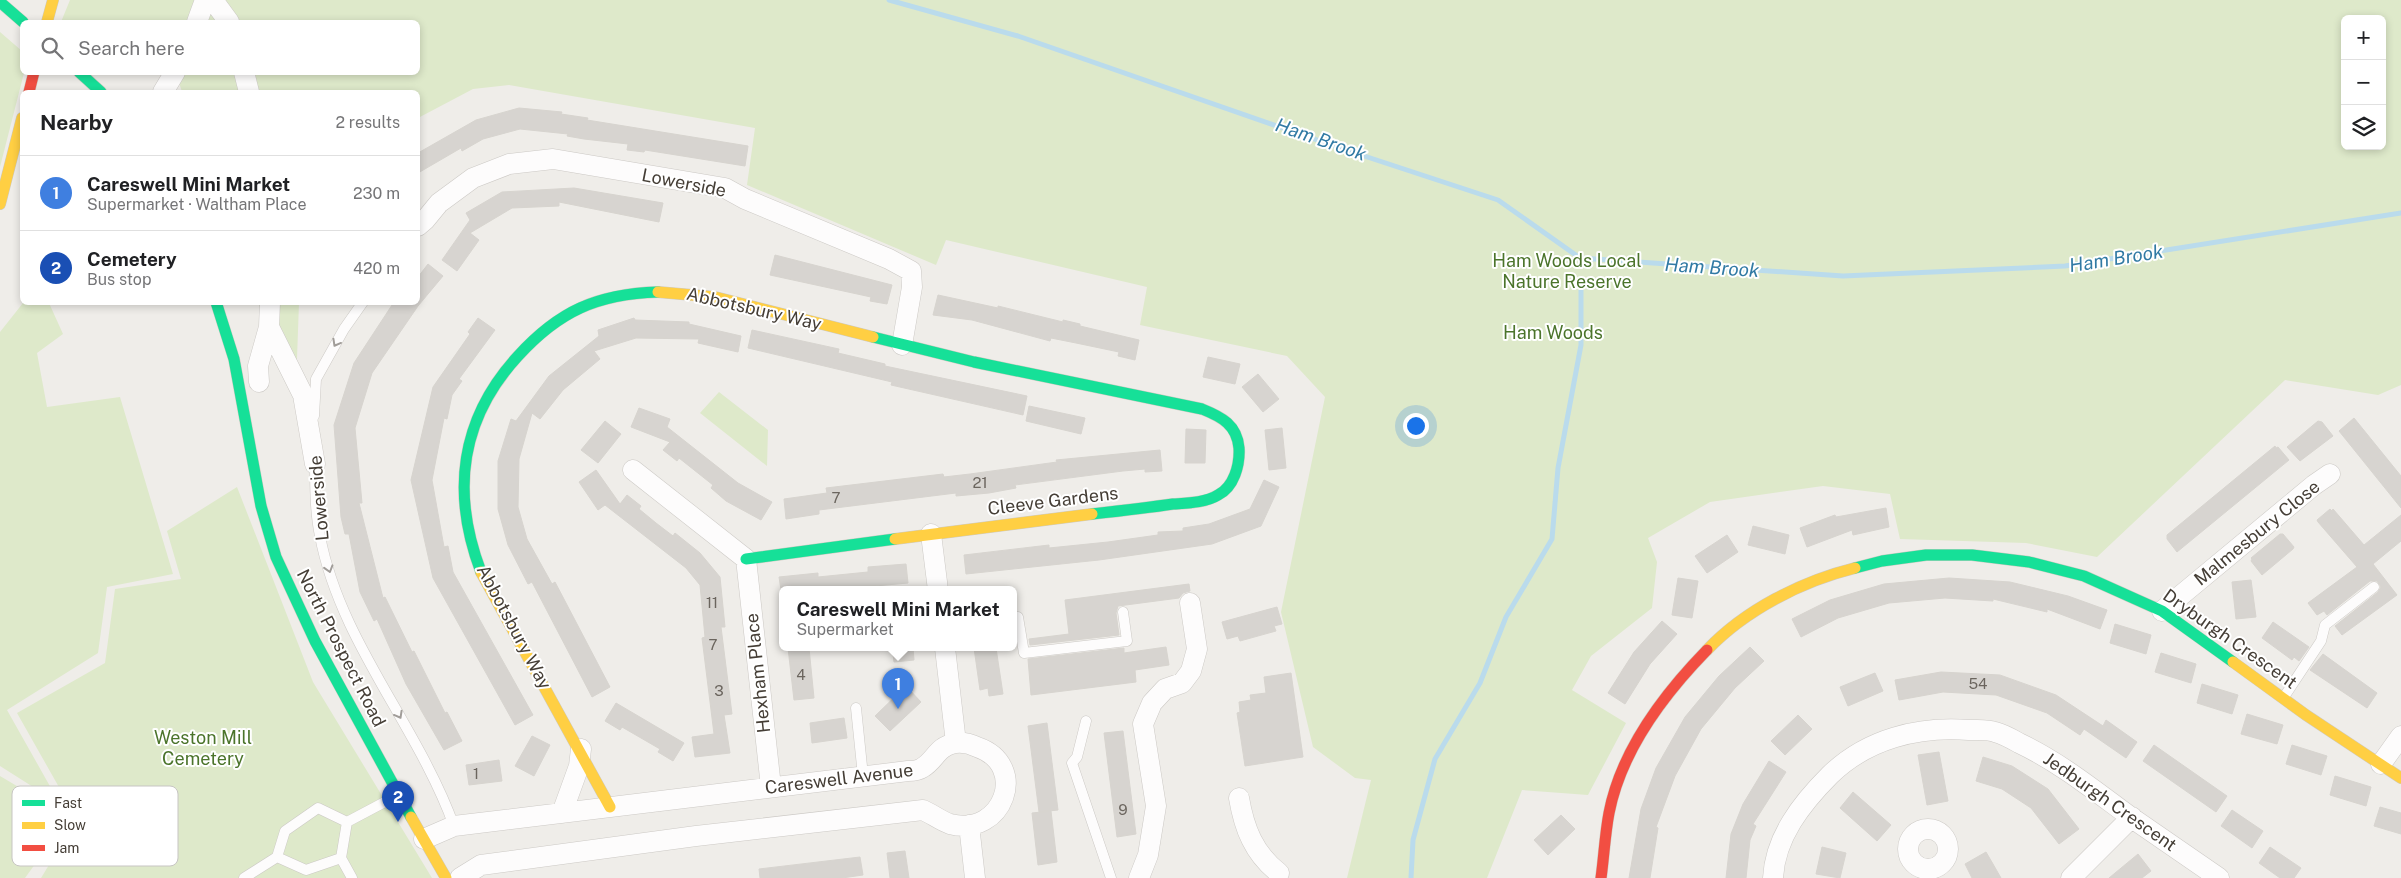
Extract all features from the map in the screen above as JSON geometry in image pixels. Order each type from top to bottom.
[{"type":"street","points":[[48,20],[53,0]]},
{"type":"street","points":[[198,20],[205,0]]},
{"type":"street","points":[[213,0],[228,20]]},
{"type":"street","points":[[0,2],[21,20]]},
{"type":"street","points":[[30,90],[33,75]]},
{"type":"street","points":[[82,75],[99,90]]},
{"type":"street","points":[[164,90],[173,75]]},
{"type":"street","points":[[245,75],[248,90]]},
{"type":"street","points":[[0,204],[20,126]]},
{"type":"street","name":"Lowerside","points":[[420,224],[439,203],[473,178],[509,164],[552,159],[725,188],[889,259],[911,271],[912,287],[902,344]]},
{"type":"street","name":"Abbotsbury Way","points":[[610,807],[581,749],[481,571],[469,535],[464,496],[465,463],[472,429],[487,397],[506,369],[533,339],[564,314],[597,299],[632,292],[672,291],[715,297],[974,362],[1168,401]]},
{"type":"street","name":"North Prospect Road","points":[[217,305],[235,362],[256,484],[268,534],[286,586],[310,634],[446,878]]},
{"type":"street","points":[[259,382],[258,366],[269,327],[270,305]]},
{"type":"street","points":[[269,327],[304,394],[315,464]]},
{"type":"street","name":"Cleeve Gardens","points":[[746,559],[1200,501],[1220,494],[1232,480],[1238,461],[1239,444],[1234,430],[1221,417],[1168,401]]},
{"type":"street","points":[[632,470],[746,559]]},
{"type":"street","name":"Malmesbury Close","points":[[2162,611],[2314,485],[2330,474]]},
{"type":"street","points":[[931,534],[938,586]]},
{"type":"street","name":"Dryburgh Crescent","points":[[1602,878],[1609,812],[1622,771],[1655,712],[1688,669],[1720,636],[1766,605],[1823,576],[1882,561],[1926,555],[1972,555],[2029,562],[2084,576],[2162,611],[2283,698],[2401,778]]},
{"type":"street","name":"Hexham Place","points":[[746,559],[771,787]]},
{"type":"street","points":[[1139,878],[1148,855],[1156,806],[1143,724],[1152,703],[1165,689],[1182,683],[1191,671],[1197,649],[1190,604]]},
{"type":"street","points":[[460,878],[481,865],[696,836],[923,810],[950,824],[969,825],[988,818],[1000,806],[1006,792],[1005,776],[1000,763],[984,749],[956,743],[945,651]]},
{"type":"street","name":"Jedburgh Crescent","points":[[1773,878],[1773,864],[1781,841],[1797,813],[1837,769],[1858,752],[1880,741],[1932,729],[1995,732],[2044,755],[2096,788],[2132,817],[2219,878]]},
{"type":"street","points":[[2381,764],[2401,736]]},
{"type":"street","name":"Careswell Avenue","points":[[424,839],[454,826],[922,768],[940,749],[956,743]]},
{"type":"street","points":[[562,813],[579,766],[581,749]]},
{"type":"street","points":[[1239,798],[1245,827],[1268,872]]},
{"type":"street","points":[[2071,878],[2132,817]]},
{"type":"street","points":[[969,825],[975,878]]},
{"type":"lane","name":"Lowerside","points":[[360,305],[316,379],[315,464],[320,536],[338,598],[369,661],[443,796],[454,826]]},
{"type":"lane","points":[[2283,698],[2321,641],[2325,625],[2374,588]]},
{"type":"lane","points":[[1018,617],[1024,654],[1127,641],[1123,612]]},
{"type":"lane","points":[[856,708],[863,776]]},
{"type":"lane","points":[[1086,720],[1077,757],[1072,763],[1111,878]]},
{"type":"lane","points":[[347,822],[399,794]]},
{"type":"lane","points":[[244,878],[277,857],[284,831],[318,808],[347,822]]},
{"type":"lane","points":[[347,822],[341,858],[352,878]]},
{"type":"lane","points":[[277,857],[306,874],[341,858]]},
{"type":"green space","name":"Ham Woods","points":[[70,0],[2401,0],[2401,385],[2378,395],[2285,380],[2097,557],[2026,543],[1900,539],[1890,494],[1823,486],[1710,502],[1648,538],[1657,562],[1652,608],[1591,656],[1572,690],[1626,723],[1588,795],[1522,790],[1487,878],[1347,878],[1371,780],[1355,778],[1313,747],[1281,612],[1325,397],[1287,356],[1140,325],[1147,287],[946,240],[936,265],[747,185],[755,128],[509,85],[473,89],[420,117],[420,90],[181,90],[177,75],[420,75],[420,20],[62,20]]},
{"type":"green space","points":[[0,32],[20,49],[20,75],[23,75],[0,167]]},
{"type":"green space","points":[[21,305],[50,305],[63,334],[37,353],[47,407],[120,397],[173,574],[107,587],[98,653],[7,710],[50,786],[32,786],[0,766],[0,332]]},
{"type":"green space","points":[[259,305],[299,305],[296,386]]},
{"type":"green space","points":[[719,392],[768,430],[767,466],[700,413]]},
{"type":"green space","name":"Weston Mill Cemetery","points":[[237,487],[313,682],[432,878],[41,878],[48,866],[178,866],[178,786],[58,786],[17,713],[105,663],[115,589],[181,579],[167,531]]},
{"type":"green space","points":[[0,776],[17,786],[12,786],[12,866],[34,866],[25,878],[0,878]]},
{"type":"building","points":[[519,108],[562,112],[561,114],[588,118],[587,120],[748,146],[745,166],[645,150],[644,152],[627,150],[628,144],[584,139],[567,136],[568,134],[520,129],[483,139],[462,151],[461,148],[420,172],[420,152],[476,120]]},
{"type":"building","points":[[574,188],[663,203],[659,222],[559,202],[559,206],[512,208],[470,233],[479,240],[457,271],[442,260],[470,220],[466,213],[502,192]]},
{"type":"building","points":[[775,255],[892,285],[887,304],[870,301],[871,297],[770,275]]},
{"type":"building","points":[[428,264],[443,276],[420,304],[420,274]]},
{"type":"building","points":[[938,295],[998,308],[998,306],[1063,322],[1063,320],[1139,340],[1135,360],[1118,356],[1119,352],[1051,338],[1050,341],[972,320],[933,315]]},
{"type":"building","points":[[392,305],[419,305],[372,373],[355,428],[362,503],[359,503],[383,598],[385,597],[412,652],[414,651],[445,713],[447,712],[462,741],[444,750],[406,684],[377,619],[374,621],[360,592],[349,534],[345,534],[341,517],[334,425],[354,363]]},
{"type":"building","points":[[478,318],[495,330],[459,379],[462,381],[452,395],[447,419],[444,418],[432,480],[444,547],[448,546],[453,572],[533,715],[515,725],[433,578],[411,480],[433,387],[470,334],[468,332]]},
{"type":"building","points":[[634,318],[635,320],[689,322],[689,324],[741,336],[738,352],[698,343],[699,339],[636,338],[594,351],[600,359],[563,390],[540,419],[532,413],[519,459],[518,507],[527,539],[552,584],[555,582],[610,687],[592,697],[532,582],[528,584],[508,545],[498,509],[498,461],[511,419],[516,421],[549,376],[599,336],[598,330]]},
{"type":"building","points":[[752,330],[839,349],[838,353],[885,364],[885,366],[1027,396],[1023,415],[891,385],[892,382],[748,348]]},
{"type":"building","points":[[1208,357],[1240,364],[1235,384],[1203,377]]},
{"type":"building","points":[[1258,374],[1279,399],[1263,412],[1242,387]]},
{"type":"building","points":[[1029,406],[1085,418],[1081,434],[1026,421]]},
{"type":"building","points":[[639,408],[670,419],[667,427],[738,483],[772,502],[761,520],[726,501],[711,488],[713,485],[679,458],[677,461],[663,450],[670,442],[631,427]]},
{"type":"building","points":[[2354,418],[2401,476],[2401,508],[2339,431]]},
{"type":"building","points":[[605,421],[621,434],[598,463],[581,450]]},
{"type":"building","points":[[2318,421],[2322,422],[2333,436],[2300,461],[2287,447]]},
{"type":"building","points":[[1282,428],[1286,468],[1269,470],[1265,430]]},
{"type":"building","points":[[1186,429],[1206,430],[1205,463],[1185,463]]},
{"type":"building","points":[[2275,446],[2289,460],[2177,552],[2167,539],[2167,535]]},
{"type":"building","points":[[1160,450],[1162,471],[1145,472],[1145,469],[1123,471],[1015,485],[1016,488],[989,493],[956,496],[956,493],[819,510],[819,514],[786,519],[784,499],[827,493],[826,488],[943,474],[944,477],[1057,462],[1056,460]]},
{"type":"building","points":[[596,470],[620,504],[627,495],[641,506],[639,509],[656,523],[673,536],[675,533],[700,553],[720,577],[725,627],[721,627],[732,714],[724,715],[730,753],[695,757],[692,737],[714,734],[702,638],[705,637],[700,585],[686,568],[605,505],[598,510],[579,482]]},
{"type":"building","points":[[1264,480],[1279,487],[1261,526],[1212,544],[1099,560],[966,574],[964,555],[1049,545],[1049,548],[1108,542],[1158,535],[1158,532],[1183,531],[1183,528],[1209,524],[1250,509]]},
{"type":"building","points":[[1886,508],[1889,527],[1853,535],[1852,530],[1807,547],[1800,528],[1835,515],[1836,517]]},
{"type":"building","points":[[2330,509],[2332,511],[2333,509],[2364,545],[2401,515],[2401,541],[2373,564],[2397,595],[2342,635],[2335,626],[2378,592],[2381,587],[2377,581],[2370,581],[2327,615],[2324,611],[2317,615],[2308,603],[2357,567],[2317,520]]},
{"type":"building","points":[[1753,526],[1789,535],[1785,554],[1748,545]]},
{"type":"building","points":[[2280,534],[2283,534],[2294,547],[2262,575],[2251,561],[2251,558]]},
{"type":"building","points":[[1727,535],[1738,552],[1707,573],[1695,556]]},
{"type":"building","points":[[906,564],[908,583],[875,586],[780,586],[779,577],[818,573],[818,577],[868,572],[868,567]]},
{"type":"building","points":[[1678,578],[1698,581],[1692,618],[1672,615]]},
{"type":"building","points":[[1949,578],[2010,582],[2068,596],[2107,610],[2100,629],[2047,609],[2047,612],[1993,599],[1993,601],[1945,598],[1889,603],[1838,618],[1801,637],[1792,619],[1830,600],[1884,584]]},
{"type":"building","points":[[2251,580],[2256,617],[2236,619],[2232,582]]},
{"type":"building","points":[[1189,584],[1190,591],[1183,593],[1179,598],[1118,606],[1116,613],[1119,635],[1030,645],[1029,639],[1069,634],[1065,600]]},
{"type":"building","points":[[1277,607],[1282,624],[1274,626],[1276,631],[1240,641],[1238,636],[1227,639],[1222,622]]},
{"type":"building","points":[[1662,621],[1677,634],[1650,664],[1625,704],[1608,693],[1634,652]]},
{"type":"building","points":[[2273,622],[2309,647],[2299,661],[2294,657],[2292,660],[2262,638]]},
{"type":"building","points":[[2115,624],[2151,635],[2146,654],[2110,643]]},
{"type":"building","points":[[1166,647],[1169,665],[1135,670],[1136,682],[1031,695],[1028,659],[1124,648],[1124,653]]},
{"type":"building","points":[[1750,647],[1764,661],[1735,688],[1701,729],[1675,776],[1656,827],[1658,828],[1650,878],[1629,878],[1641,809],[1656,768],[1685,717],[1719,676]]},
{"type":"building","points":[[788,651],[809,651],[814,698],[794,700]]},
{"type":"building","points":[[892,651],[913,651],[914,660],[894,662]]},
{"type":"building","points":[[974,651],[996,651],[1003,694],[989,696],[988,688],[980,690]]},
{"type":"building","points":[[2161,653],[2196,664],[2191,683],[2155,672]]},
{"type":"building","points":[[2323,654],[2377,693],[2367,708],[2310,670]]},
{"type":"building","points":[[1941,672],[2000,675],[2056,695],[2103,726],[2106,720],[2137,742],[2126,758],[2084,729],[2080,735],[2047,713],[1996,695],[1943,692],[1899,700],[1895,680]]},
{"type":"building","points":[[1291,673],[1303,757],[1245,766],[1237,713],[1240,712],[1239,702],[1251,700],[1250,695],[1266,693],[1264,677]]},
{"type":"building","points":[[1875,673],[1883,691],[1848,706],[1840,687]]},
{"type":"building","points":[[2202,684],[2238,695],[2232,714],[2197,703]]},
{"type":"building","points":[[906,686],[921,702],[890,731],[875,716]]},
{"type":"building","points":[[616,703],[684,743],[673,761],[658,752],[660,749],[622,727],[620,730],[605,721]]},
{"type":"building","points":[[2247,714],[2283,725],[2277,744],[2241,734]]},
{"type":"building","points":[[1798,715],[1812,729],[1785,755],[1771,741]]},
{"type":"building","points":[[844,718],[847,738],[812,743],[810,723]]},
{"type":"building","points":[[1047,723],[1058,810],[1039,812],[1028,726]]},
{"type":"building","points":[[1123,731],[1136,834],[1117,837],[1104,733]]},
{"type":"building","points":[[532,736],[550,745],[534,776],[515,766]]},
{"type":"building","points":[[2154,745],[2227,796],[2216,812],[2143,761]]},
{"type":"building","points":[[2292,745],[2327,756],[2321,775],[2286,764]]},
{"type":"building","points":[[1939,752],[1948,801],[1927,805],[1918,755]]},
{"type":"building","points":[[1983,757],[2012,766],[2048,789],[2079,829],[2059,844],[2031,808],[2002,789],[1976,781]]},
{"type":"building","points":[[499,760],[502,781],[469,785],[466,765]]},
{"type":"building","points":[[1769,761],[1786,772],[1753,824],[1756,826],[1750,840],[1746,878],[1726,878],[1731,834],[1743,804]]},
{"type":"building","points":[[2335,776],[2371,787],[2366,806],[2330,795]]},
{"type":"building","points":[[1853,792],[1891,825],[1877,841],[1840,808]]},
{"type":"building","points":[[2380,807],[2401,813],[2401,834],[2374,826]]},
{"type":"building","points":[[2232,810],[2263,831],[2252,848],[2221,826]]},
{"type":"building","points":[[1051,811],[1057,862],[1038,865],[1032,813]]},
{"type":"building","points":[[1561,815],[1575,829],[1548,855],[1534,840]]},
{"type":"building","points":[[1822,847],[1846,853],[1840,878],[1816,874]]},
{"type":"building","points":[[2270,847],[2301,868],[2294,878],[2280,878],[2259,863]]},
{"type":"building","points":[[905,851],[909,878],[890,878],[887,853]]},
{"type":"building","points":[[1986,852],[2001,878],[1972,878],[1965,864]]},
{"type":"building","points":[[2138,854],[2151,871],[2142,878],[2109,878]]},
{"type":"building","points":[[860,857],[863,875],[842,878],[760,878],[759,869]]},
{"type":"waterway","name":"Ham Brook","points":[[889,0],[1018,36],[1343,149],[1498,200],[1580,258],[1843,276],[2065,266],[2401,213]]},
{"type":"waterway","points":[[1411,878],[1413,840],[1435,759],[1480,683],[1506,617],[1552,539],[1558,468],[1581,345],[1581,284]]},
{"type":"traffic: fast","points":[[0,2],[21,20]]},
{"type":"traffic: fast","points":[[82,75],[99,90]]},
{"type":"traffic: fast","points":[[481,572],[466,514],[464,486],[466,458],[473,431],[484,405],[499,380],[533,340],[549,327],[580,308],[616,297],[636,293],[658,292]]},
{"type":"traffic: fast","points":[[217,305],[234,359],[261,506],[276,557],[315,641],[411,817]]},
{"type":"traffic: fast","points":[[873,337],[974,362],[1202,409],[1222,419],[1235,433],[1239,448],[1237,468],[1228,487],[1218,495],[1196,502],[1092,514]]},
{"type":"traffic: fast","points":[[746,559],[895,539]]},
{"type":"traffic: fast","points":[[1855,568],[1882,561],[1926,555],[1972,555],[2029,562],[2084,576],[2162,611],[2233,662]]},
{"type":"traffic: slow","points":[[48,20],[53,0]]},
{"type":"traffic: slow","points":[[0,204],[20,126]]},
{"type":"traffic: slow","points":[[658,292],[715,297],[873,337]]},
{"type":"traffic: slow","points":[[895,539],[1092,514]]},
{"type":"traffic: slow","points":[[1707,650],[1739,622],[1775,599],[1815,581],[1855,568]]},
{"type":"traffic: slow","points":[[481,572],[610,807]]},
{"type":"traffic: slow","points":[[2233,662],[2306,715],[2401,778]]},
{"type":"traffic: slow","points":[[411,817],[446,878]]},
{"type":"traffic: jam","points":[[30,90],[33,75]]},
{"type":"traffic: jam","points":[[1601,878],[1609,813],[1623,768],[1646,725],[1660,705],[1675,685],[1707,650]]},
{"type":"place","name":"Careswell Mini Market","points":[[898,709]]},
{"type":"place","name":"Cemetery","points":[[398,822]]},
{"type":"park label","name":"Ham Woods Local Nature Reserve","points":[[1567,271]]}]
